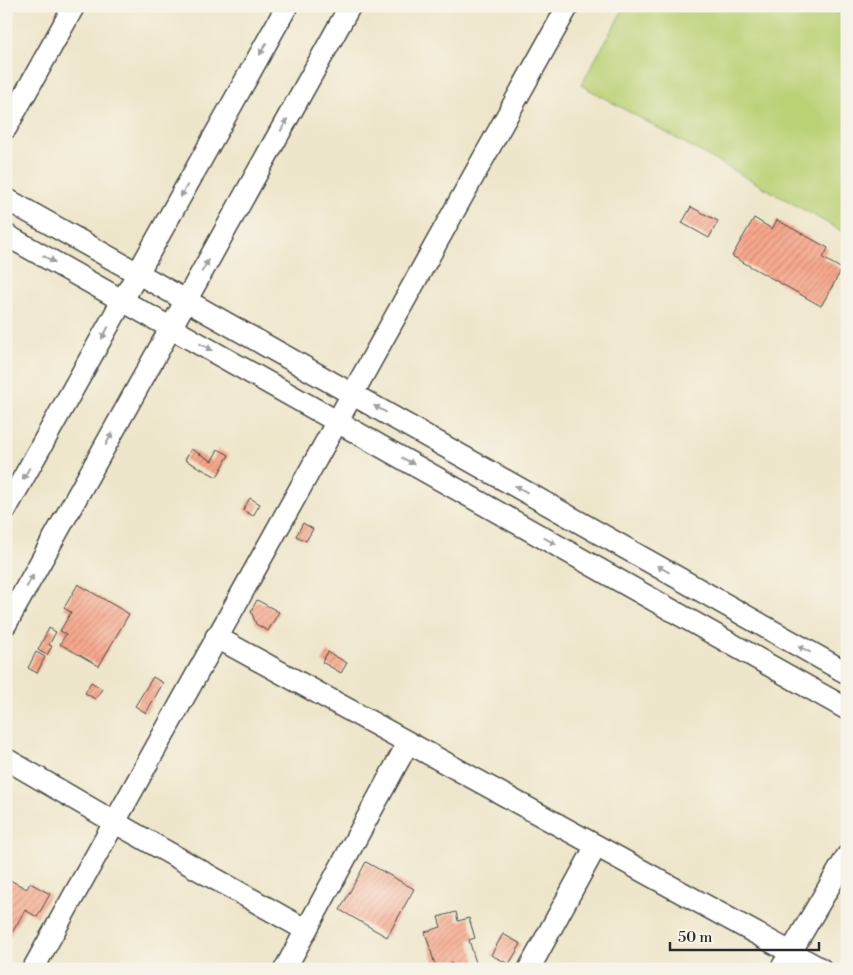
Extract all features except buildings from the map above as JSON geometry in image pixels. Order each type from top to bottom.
[{"type":"street","points":[[6,509],[287,6]]},
{"type":"street","points":[[6,624],[350,6]]},
{"type":"street","points":[[33,969],[568,6]]},
{"type":"street","points":[[6,128],[72,7]]},
{"type":"street","points":[[6,199],[847,672]]},
{"type":"street","points":[[6,235],[847,708]]},
{"type":"street","points":[[216,637],[596,846],[786,960],[821,969]]},
{"type":"street","points":[[285,969],[408,743]]},
{"type":"street","points":[[6,759],[306,930]]},
{"type":"street","points":[[529,969],[596,846]]},
{"type":"street","points":[[786,960],[847,856]]},
{"type":"green space","points":[[625,6],[825,6],[847,18],[847,234],[581,85]]}]
